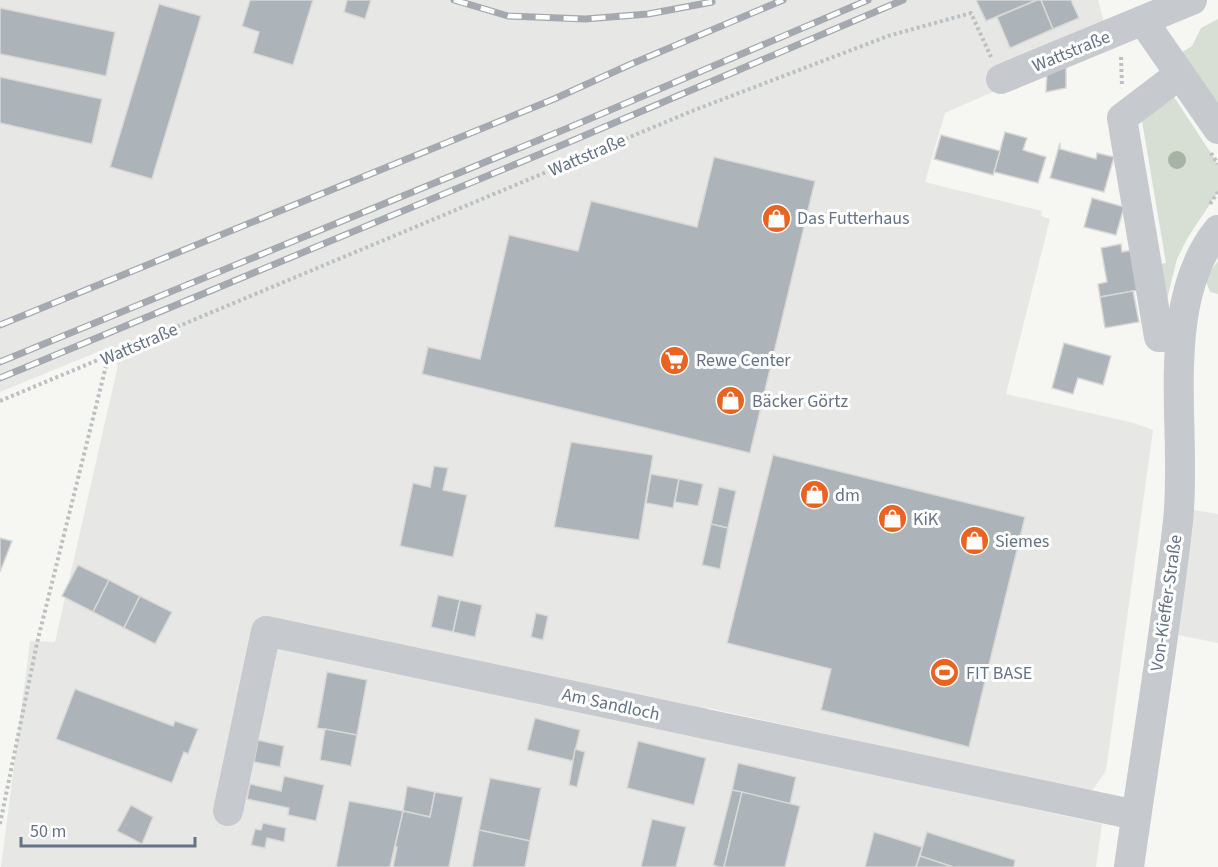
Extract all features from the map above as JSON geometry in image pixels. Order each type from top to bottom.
[{"type":"street","points":[[1192,0],[1143,21],[1218,129]]},
{"type":"street","name":"Wattstraße","points":[[1001,79],[1143,21]]},
{"type":"street","points":[[1180,74],[1122,118],[1159,337],[1180,337]]},
{"type":"street","name":"Von-Kieffer-Straße","points":[[1129,867],[1178,519],[1180,337],[1185,303],[1191,283],[1200,259],[1218,230]]},
{"type":"street","name":"Am Sandloch","points":[[228,811],[266,631],[1136,815]]},
{"type":"path","name":"Wattstraße","points":[[0,401],[692,111],[888,36],[971,13],[1001,79]]},
{"type":"path","points":[[0,824],[37,643],[108,357]]},
{"type":"shaded area","points":[[0,0],[1098,0],[1111,48],[1050,67],[945,113],[925,182],[1042,211],[1041,216],[1050,219],[1006,394],[1134,423],[1153,430],[1106,771],[1091,792],[708,708],[700,736],[1102,824],[1096,867],[1,867],[30,641],[55,642],[118,365],[100,351],[0,392]]},
{"type":"shaded area","points":[[1218,19],[1218,117],[1176,56],[1192,46],[1201,28]]},
{"type":"shaded area","points":[[1164,95],[1174,97],[1218,164],[1218,192],[1188,237],[1177,259],[1165,307],[1147,267],[1166,263],[1141,115]]},
{"type":"shaded area","points":[[1218,261],[1218,294],[1210,292],[1205,279]]},
{"type":"shaded area","points":[[1194,510],[1218,514],[1218,643],[1178,635]]},
{"type":"building","points":[[250,0],[313,0],[293,65],[253,53],[259,32],[242,26]]},
{"type":"building","points":[[347,0],[371,0],[365,19],[344,12]]},
{"type":"building","points":[[976,0],[1037,0],[986,21]]},
{"type":"building","points":[[1041,0],[1053,29],[1010,48],[997,17]]},
{"type":"building","points":[[1041,0],[1071,0],[1079,18],[1053,29]]},
{"type":"building","points":[[159,4],[201,16],[152,179],[110,167]]},
{"type":"building","points":[[0,8],[115,32],[106,76],[0,54]]},
{"type":"building","points":[[1066,63],[1066,88],[1046,92],[1047,71]]},
{"type":"building","points":[[0,77],[102,99],[92,144],[0,123]]},
{"type":"building","points":[[1005,132],[1027,138],[1023,150],[1046,157],[1038,183],[994,172]]},
{"type":"building","points":[[941,135],[1000,151],[993,175],[934,159]]},
{"type":"building","points":[[1060,143],[1060,149],[1096,159],[1097,153],[1114,157],[1104,192],[1050,178]]},
{"type":"building","points":[[714,157],[815,181],[750,453],[422,374],[428,347],[480,359],[509,235],[578,251],[591,201],[697,227]]},
{"type":"building","points":[[1092,198],[1124,207],[1116,235],[1084,227]]},
{"type":"building","points":[[1121,244],[1122,252],[1137,249],[1145,289],[1100,297],[1098,284],[1107,282],[1101,248]]},
{"type":"building","points":[[1133,291],[1139,322],[1105,328],[1100,297]]},
{"type":"building","points":[[1064,343],[1111,356],[1103,385],[1078,378],[1073,394],[1052,388]]},
{"type":"building","points":[[571,442],[653,455],[639,540],[554,527]]},
{"type":"building","points":[[773,455],[1025,517],[969,747],[821,710],[831,669],[727,643]]},
{"type":"building","points":[[434,466],[448,468],[443,490],[467,495],[453,557],[400,546],[413,483],[430,487]]},
{"type":"building","points":[[651,474],[679,479],[673,508],[646,503]]},
{"type":"building","points":[[679,479],[703,484],[698,506],[675,502]]},
{"type":"building","points":[[719,487],[736,491],[728,528],[711,524]]},
{"type":"building","points":[[711,524],[728,528],[720,569],[702,565]]},
{"type":"building","points":[[0,538],[12,541],[0,572]]},
{"type":"building","points":[[78,565],[109,580],[93,612],[62,596]]},
{"type":"building","points":[[109,580],[140,596],[124,628],[93,612]]},
{"type":"building","points":[[438,595],[460,600],[453,632],[431,627]]},
{"type":"building","points":[[140,596],[172,612],[155,644],[124,628]]},
{"type":"building","points":[[460,600],[482,605],[475,637],[453,632]]},
{"type":"building","points":[[536,613],[548,616],[543,640],[531,637]]},
{"type":"building","points":[[327,672],[367,680],[357,735],[317,728]]},
{"type":"building","points":[[75,689],[173,726],[175,721],[198,729],[188,754],[184,752],[172,783],[56,739]]},
{"type":"building","points":[[535,718],[580,730],[573,761],[527,750]]},
{"type":"building","points":[[325,729],[357,735],[351,766],[320,760]]},
{"type":"building","points":[[258,740],[284,746],[280,767],[254,762]]},
{"type":"building","points":[[638,741],[706,758],[694,805],[627,788]]},
{"type":"building","points":[[575,749],[585,752],[577,787],[569,785]]},
{"type":"building","points":[[738,763],[796,777],[790,804],[732,790]]},
{"type":"building","points":[[284,776],[324,785],[316,821],[288,815],[289,808],[247,799],[250,784],[281,791]]},
{"type":"building","points":[[490,778],[541,788],[530,841],[479,830]]},
{"type":"building","points":[[407,786],[435,792],[430,817],[403,811]]},
{"type":"building","points":[[732,790],[742,792],[724,867],[719,867],[713,865]]},
{"type":"building","points":[[435,792],[463,797],[449,867],[393,867],[403,811],[430,817]]},
{"type":"building","points":[[742,792],[800,806],[785,867],[724,867]]},
{"type":"building","points":[[349,801],[403,811],[390,867],[336,867]]},
{"type":"building","points":[[131,805],[153,817],[142,844],[117,831]]},
{"type":"building","points":[[652,819],[686,827],[676,867],[641,867]]},
{"type":"building","points":[[263,823],[286,828],[284,842],[267,838],[265,848],[251,845],[255,829],[261,830]]},
{"type":"building","points":[[479,830],[530,841],[525,867],[472,867]]},
{"type":"building","points":[[874,832],[922,847],[916,867],[865,867]]},
{"type":"building","points":[[927,832],[1015,860],[1014,867],[953,867],[920,856]]},
{"type":"building","points":[[920,856],[953,867],[916,867]]},
{"type":"railway","points":[[454,0],[508,16],[585,19],[648,14],[712,2]]},
{"type":"railway","points":[[0,325],[554,99],[783,0]]},
{"type":"railway","points":[[0,362],[568,128],[868,0]]},
{"type":"railway","points":[[0,378],[574,140],[903,0]]},
{"type":"place","name":"Das Futterhaus","points":[[776,218]]},
{"type":"place","name":"Rewe Center","points":[[675,360]]},
{"type":"place","name":"Bäcker Görtz","points":[[731,401]]},
{"type":"place","name":"dm","points":[[814,495]]},
{"type":"place","name":"KiK","points":[[892,519]]},
{"type":"place","name":"Siemes","points":[[974,541]]},
{"type":"place","name":"FIT BASE","points":[[945,673]]}]
